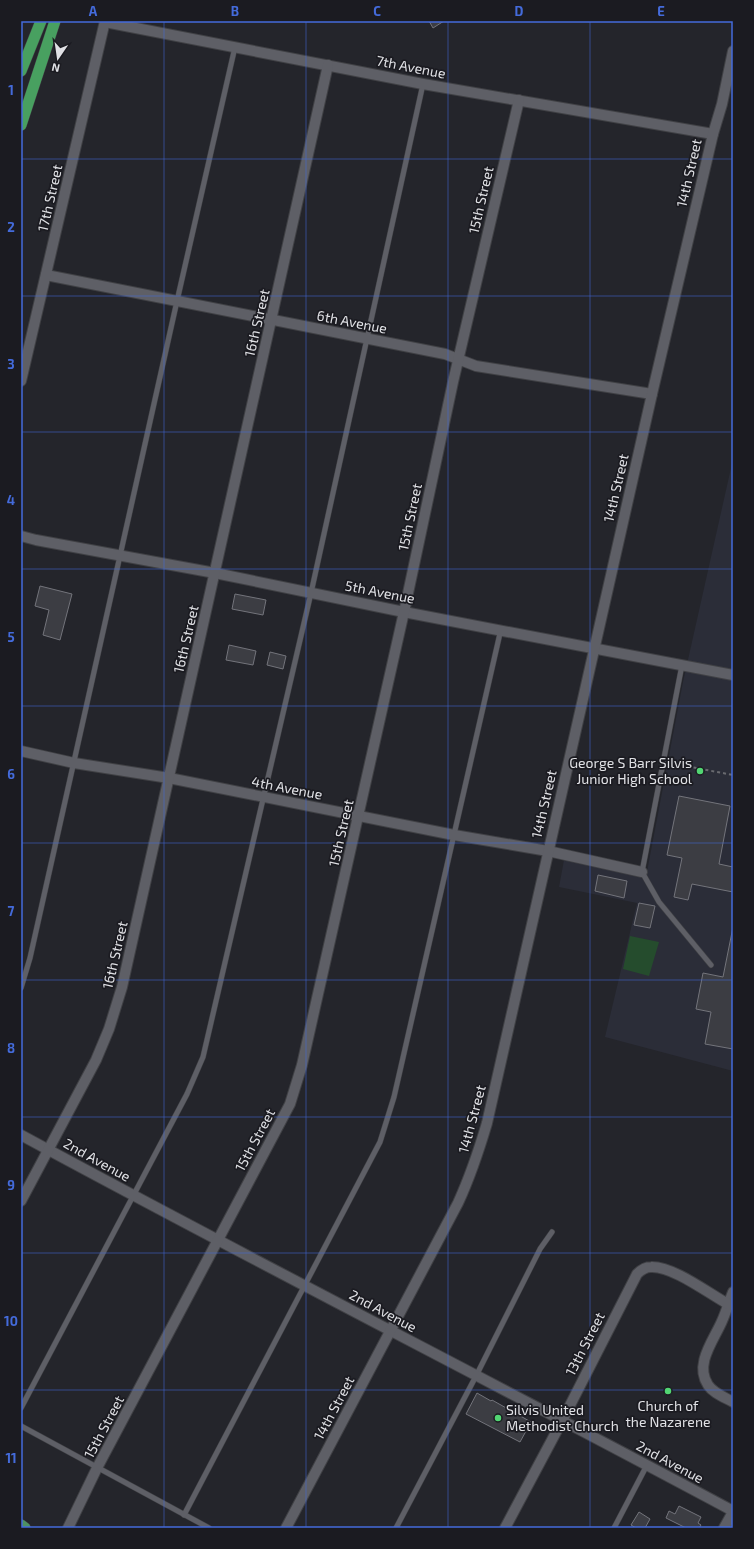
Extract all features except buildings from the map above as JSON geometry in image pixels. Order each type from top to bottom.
[{"type":"highway","points":[[21,71],[41,21]]},
{"type":"highway","points":[[21,125],[55,21]]},
{"type":"main road","points":[[21,1525],[25,1528]]},
{"type":"street","name":"7th Avenue","points":[[105,21],[423,84],[713,134]]},
{"type":"street","name":"17th Street","points":[[21,381],[105,21]]},
{"type":"street","name":"14th Street","points":[[286,1528],[458,1203],[478,1154],[487,1122],[652,394],[713,134],[722,104],[733,51]]},
{"type":"street","name":"16th Street","points":[[21,1201],[96,1060],[118,1001],[124,979],[328,65]]},
{"type":"street","name":"15th Street","points":[[68,1528],[97,1468],[290,1104],[302,1065],[359,816],[453,382],[519,100]]},
{"type":"street","name":"6th Avenue","points":[[46,276],[445,354],[476,366],[652,394]]},
{"type":"street","name":"5th Avenue","points":[[21,536],[215,573],[404,612],[501,629],[733,674]]},
{"type":"street","name":"4th Avenue","points":[[21,751],[74,763],[169,778],[454,835],[548,851],[642,872]]},
{"type":"street","name":"2nd Avenue","points":[[21,1135],[733,1511]]},
{"type":"street","name":"13th Street","points":[[505,1528],[562,1421],[637,1274],[644,1268],[658,1268],[680,1276],[728,1304]]},
{"type":"street","points":[[733,1292],[722,1321],[704,1358],[703,1368],[708,1385],[715,1392],[733,1402]]},
{"type":"street","points":[[724,1528],[733,1511]]},
{"type":"lane","points":[[21,988],[30,958],[235,47]]},
{"type":"lane","points":[[21,1408],[187,1094],[203,1057],[310,593],[423,84]]},
{"type":"lane","points":[[184,1515],[304,1285],[374,1155],[385,1128],[394,1097],[501,629]]},
{"type":"lane","points":[[682,665],[642,872],[659,902],[711,965]]},
{"type":"lane","points":[[396,1528],[476,1376],[540,1249],[552,1232]]},
{"type":"lane","points":[[21,1426],[209,1528]]},
{"type":"lane","points":[[614,1528],[647,1465]]},
{"type":"path","points":[[663,762],[733,775]]},
{"type":"shaded area","name":"George S Barr Silvis Junior High School","points":[[733,459],[733,1071],[605,1037],[637,903],[559,887],[564,860],[646,877],[683,682]]},
{"type":"green space","points":[[630,936],[659,942],[649,976],[623,969]]},
{"type":"place","name":"George S Barr Silvis Junior High School","points":[[700,771]]},
{"type":"place","name":"Church of the Nazarene","points":[[668,1391]]},
{"type":"place","name":"Silvis United Methodist Church","points":[[498,1418]]}]
